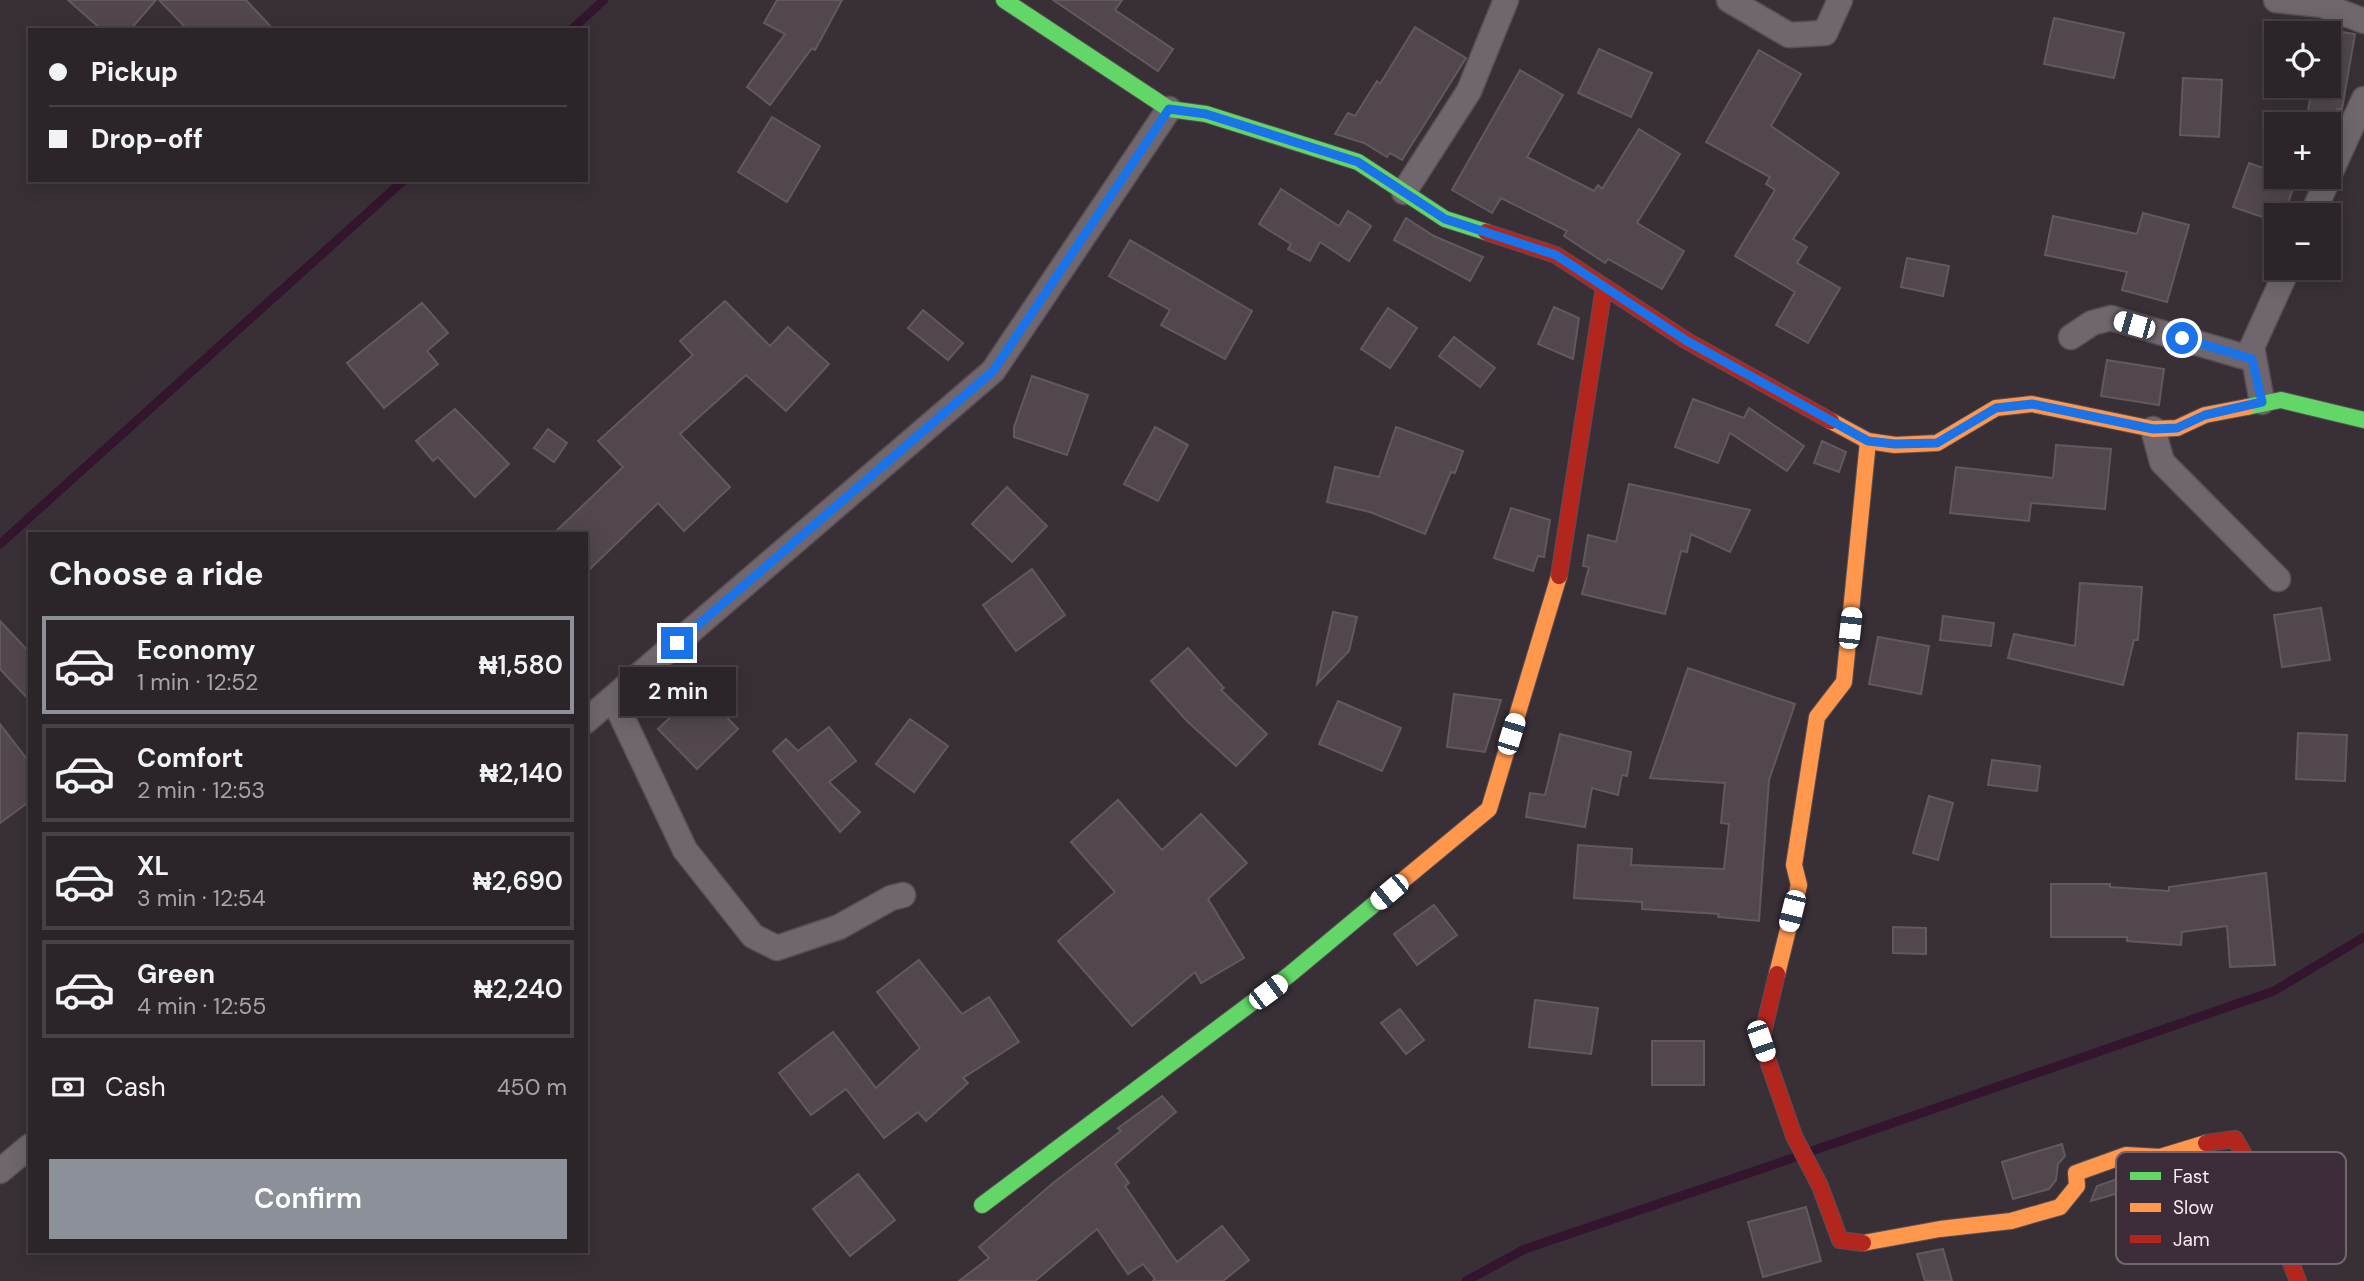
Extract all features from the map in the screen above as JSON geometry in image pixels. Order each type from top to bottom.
[{"type":"street","points":[[1004,0],[1169,109],[1206,114],[1358,162],[1445,219],[1556,255],[1687,341],[1868,441],[1895,444],[1937,443],[1996,408],[2032,404],[2153,429],[2177,428],[2205,415],[2281,400],[2364,420]]},
{"type":"street","points":[[1404,192],[1469,91],[1506,0]]},
{"type":"street","points":[[1729,0],[1790,35],[1825,33],[1840,0]]},
{"type":"street","points":[[2277,0],[2322,5],[2364,20]]},
{"type":"street","points":[[2341,150],[2364,99]]},
{"type":"street","points":[[588,719],[993,371],[1169,109]]},
{"type":"street","points":[[2262,402],[2252,359],[2252,347],[2283,280]]},
{"type":"street","points":[[982,1205],[1289,975],[1489,809],[1564,560],[1604,287]]},
{"type":"street","points":[[2071,337],[2092,323],[2111,318],[2252,359]]},
{"type":"street","points":[[2153,429],[2162,462],[2278,579]]},
{"type":"street","points":[[1868,441],[1844,682],[1817,717],[1794,864],[1799,885],[1761,1041],[1794,1136],[1820,1186],[1840,1240],[1867,1244],[1940,1229],[2011,1221],[2060,1207],[2077,1186],[2076,1173],[2116,1158]]},
{"type":"street","points":[[613,698],[685,850],[753,936],[777,948],[839,927],[891,898],[903,895]]},
{"type":"street","points":[[2174,1152],[2194,1145],[2235,1139],[2242,1152]]},
{"type":"street","points":[[0,1171],[28,1148]]},
{"type":"street","points":[[2291,1264],[2298,1281]]},
{"type":"building","points":[[68,0],[156,0],[132,28],[100,28]]},
{"type":"building","points":[[159,0],[246,0],[272,28],[186,28]]},
{"type":"building","points":[[777,0],[842,0],[815,50],[812,48],[770,105],[747,87],[785,34],[764,23]]},
{"type":"building","points":[[1053,0],[1122,0],[1115,10],[1173,49],[1158,71]]},
{"type":"building","points":[[2054,18],[2124,33],[2114,78],[2044,64]]},
{"type":"building","points":[[1415,27],[1466,58],[1402,160],[1390,153],[1387,157],[1364,143],[1335,134],[1348,113],[1355,116],[1377,81],[1380,84]]},
{"type":"building","points":[[2341,32],[2355,34],[2342,109],[2337,109],[2336,112],[2308,112],[2310,98],[2341,98]]},
{"type":"building","points":[[1599,49],[1652,73],[1631,117],[1578,93]]},
{"type":"building","points":[[1759,50],[1801,74],[1771,126],[1839,173],[1793,239],[1807,247],[1797,263],[1840,288],[1808,343],[1776,325],[1795,292],[1735,256],[1775,190],[1766,184],[1770,177],[1706,142]]},
{"type":"building","points":[[1520,70],[1563,95],[1527,157],[1594,191],[1598,185],[1602,189],[1639,129],[1680,154],[1637,223],[1684,251],[1662,289],[1608,259],[1605,263],[1564,236],[1567,231],[1501,198],[1492,213],[1452,190]]},
{"type":"building","points":[[2183,78],[2222,80],[2219,137],[2180,135]]},
{"type":"building","points":[[772,117],[820,146],[787,202],[738,172]]},
{"type":"building","points":[[2249,163],[2264,168],[2264,189],[2293,189],[2288,203],[2264,203],[2264,218],[2233,207]]},
{"type":"building","points":[[1281,189],[1339,226],[1348,211],[1371,226],[1349,261],[1320,242],[1310,261],[1288,249],[1291,244],[1259,224]]},
{"type":"building","points":[[2143,213],[2189,225],[2167,302],[2122,290],[2127,272],[2045,255],[2053,216],[2137,234]]},
{"type":"building","points":[[1406,218],[1434,236],[1483,257],[1470,281],[1394,240]]},
{"type":"building","points":[[1130,240],[1252,311],[1225,359],[1161,325],[1170,310],[1109,276]]},
{"type":"building","points":[[1907,258],[1949,266],[1943,296],[1901,287]]},
{"type":"building","points":[[725,301],[770,346],[788,327],[829,364],[786,411],[746,375],[680,434],[730,487],[684,531],[658,503],[588,571],[588,532],[555,532],[623,467],[598,441],[693,355],[680,341]]},
{"type":"building","points":[[422,303],[448,333],[427,351],[438,364],[384,408],[347,363]]},
{"type":"building","points":[[1554,307],[1579,318],[1573,359],[1538,344]]},
{"type":"building","points":[[1388,308],[1417,328],[1390,368],[1361,349]]},
{"type":"building","points":[[923,310],[963,343],[948,360],[908,328]]},
{"type":"building","points":[[1454,337],[1495,368],[1480,387],[1439,356]]},
{"type":"building","points":[[2107,360],[2164,369],[2159,405],[2101,396]]},
{"type":"building","points":[[1032,376],[1088,395],[1067,455],[1014,437],[1014,427]]},
{"type":"building","points":[[1693,399],[1744,418],[1749,408],[1804,446],[1787,471],[1730,433],[1718,463],[1675,447]]},
{"type":"building","points":[[455,409],[509,464],[475,497],[438,457],[433,461],[416,441]]},
{"type":"building","points":[[1155,427],[1188,445],[1158,501],[1124,484]]},
{"type":"building","points":[[1396,427],[1463,451],[1455,473],[1451,472],[1425,534],[1370,512],[1327,502],[1335,467],[1379,477]]},
{"type":"building","points":[[548,429],[567,443],[554,462],[534,448]]},
{"type":"building","points":[[1822,441],[1846,452],[1839,472],[1814,463]]},
{"type":"building","points":[[2056,445],[2111,449],[2105,509],[2031,503],[2029,521],[1950,513],[1956,467],[2053,478]]},
{"type":"building","points":[[1629,484],[1750,510],[1730,552],[1691,534],[1687,552],[1681,551],[1665,614],[1582,594],[1589,567],[1583,566],[1588,535],[1616,542]]},
{"type":"building","points":[[1007,487],[1047,526],[1012,562],[972,524]]},
{"type":"building","points":[[1511,508],[1550,520],[1544,557],[1538,556],[1533,571],[1494,558]]},
{"type":"building","points":[[1032,569],[1065,615],[1016,651],[983,605]]},
{"type":"building","points":[[2080,583],[2142,587],[2138,640],[2134,640],[2123,685],[2008,658],[2014,634],[2075,646]]},
{"type":"building","points":[[2321,608],[2330,660],[2282,667],[2274,615]]},
{"type":"building","points":[[1333,612],[1357,617],[1349,651],[1317,684]]},
{"type":"building","points":[[1943,616],[1994,623],[1991,646],[1940,640]]},
{"type":"building","points":[[0,621],[28,651],[28,699],[0,669]]},
{"type":"building","points":[[1878,637],[1929,646],[1921,694],[1869,684]]},
{"type":"building","points":[[1188,648],[1224,688],[1221,690],[1267,734],[1236,766],[1187,721],[1151,681]]},
{"type":"building","points":[[1688,668],[1795,704],[1769,780],[1759,921],[1718,917],[1719,914],[1642,909],[1642,902],[1574,898],[1578,845],[1632,849],[1631,865],[1724,869],[1729,824],[1721,823],[1725,783],[1650,778]]},
{"type":"building","points":[[700,689],[738,729],[697,769],[658,729]]},
{"type":"building","points":[[1454,694],[1501,700],[1485,752],[1447,747]]},
{"type":"building","points":[[1338,701],[1401,728],[1382,771],[1319,744]]},
{"type":"building","points":[[910,719],[948,746],[914,792],[876,764]]},
{"type":"building","points":[[0,724],[28,760],[28,802],[0,823]]},
{"type":"building","points":[[829,727],[856,761],[829,782],[860,812],[840,832],[773,751],[786,739],[798,751]]},
{"type":"building","points":[[2298,733],[2347,735],[2345,781],[2296,779]]},
{"type":"building","points":[[1560,734],[1631,752],[1627,776],[1622,775],[1618,795],[1592,788],[1585,827],[1526,817],[1530,793],[1545,795]]},
{"type":"building","points":[[1992,760],[2040,766],[2037,791],[1988,785]]},
{"type":"building","points":[[1929,796],[1953,803],[1938,860],[1913,853]]},
{"type":"building","points":[[1118,800],[1162,850],[1201,814],[1247,863],[1208,899],[1244,958],[1201,983],[1195,972],[1132,1026],[1058,941],[1115,892],[1071,842]]},
{"type":"building","points":[[2266,873],[2275,965],[2230,967],[2227,926],[2182,932],[2181,945],[2127,941],[2127,937],[2051,937],[2051,884],[2110,884],[2110,887],[2169,891],[2169,887]]},
{"type":"building","points":[[1434,905],[1457,935],[1417,965],[1394,934]]},
{"type":"building","points":[[1893,927],[1926,928],[1926,954],[1893,953]]},
{"type":"building","points":[[919,960],[962,1014],[989,997],[1019,1042],[963,1078],[968,1083],[926,1121],[918,1112],[884,1138],[846,1089],[811,1115],[779,1073],[833,1032],[876,1088],[920,1048],[877,992]]},
{"type":"building","points":[[1535,1000],[1598,1008],[1591,1054],[1529,1047]]},
{"type":"building","points":[[1400,1009],[1424,1040],[1406,1054],[1381,1023]]},
{"type":"building","points":[[1652,1041],[1704,1041],[1704,1085],[1652,1085]]},
{"type":"building","points":[[1162,1096],[1176,1112],[1115,1164],[1129,1183],[1125,1186],[1177,1262],[1222,1226],[1249,1260],[1223,1281],[1153,1281],[1155,1279],[1143,1264],[1128,1274],[1097,1229],[1035,1281],[959,1281],[989,1258],[979,1247],[1053,1183],[1121,1131],[1118,1128]]},
{"type":"building","points":[[2062,1144],[2065,1156],[2058,1164],[2056,1180],[2049,1189],[2013,1199],[2002,1162]]},
{"type":"building","points":[[858,1174],[895,1220],[850,1256],[813,1209]]},
{"type":"building","points":[[2116,1179],[2116,1194],[2091,1201],[2097,1186]]},
{"type":"building","points":[[1806,1207],[1821,1261],[1763,1277],[1748,1222]]},
{"type":"building","points":[[1943,1249],[1952,1281],[1925,1281],[1917,1254]]},
{"type":"waterway","points":[[573,28],[604,0]]},
{"type":"waterway","points":[[0,544],[402,182]]},
{"type":"waterway","points":[[1809,1152],[2274,991],[2364,937]]},
{"type":"waterway","points":[[1466,1281],[1525,1249],[1796,1157]]},
{"type":"traffic: fast","points":[[1004,0],[1169,109],[1206,114],[1358,162],[1445,219],[1486,232]]},
{"type":"traffic: fast","points":[[2247,407],[2281,400],[2364,420]]},
{"type":"traffic: fast","points":[[982,1205],[1289,975],[1396,886]]},
{"type":"traffic: slow","points":[[1831,421],[1868,441],[1895,445],[1937,443],[1996,408],[2032,404],[2153,429],[2177,428],[2205,415],[2247,407]]},
{"type":"traffic: slow","points":[[1777,974],[1799,885],[1794,865],[1817,717],[1844,682],[1868,441]]},
{"type":"traffic: slow","points":[[1396,886],[1489,809],[1559,576]]},
{"type":"traffic: slow","points":[[2176,1152],[2206,1143]]},
{"type":"traffic: slow","points":[[1863,1243],[1940,1229],[2011,1221],[2060,1207],[2077,1186],[2076,1173],[2116,1159]]},
{"type":"traffic: jam","points":[[1486,232],[1556,255],[1687,341],[1831,421]]},
{"type":"traffic: jam","points":[[1559,576],[1604,287]]},
{"type":"traffic: jam","points":[[1777,974],[1761,1041],[1794,1136],[1820,1186],[1840,1240],[1863,1243]]},
{"type":"traffic: jam","points":[[2206,1143],[2235,1139],[2242,1152]]},
{"type":"traffic: jam","points":[[2291,1264],[2298,1281]]},
{"type":"route","points":[[677,643],[993,371],[1169,109],[1206,114],[1358,162],[1445,219],[1556,255],[1687,341],[1868,441],[1895,444],[1937,443],[1996,408],[2032,404],[2153,429],[2177,428],[2205,415],[2262,402],[2252,359],[2182,338]]}]
